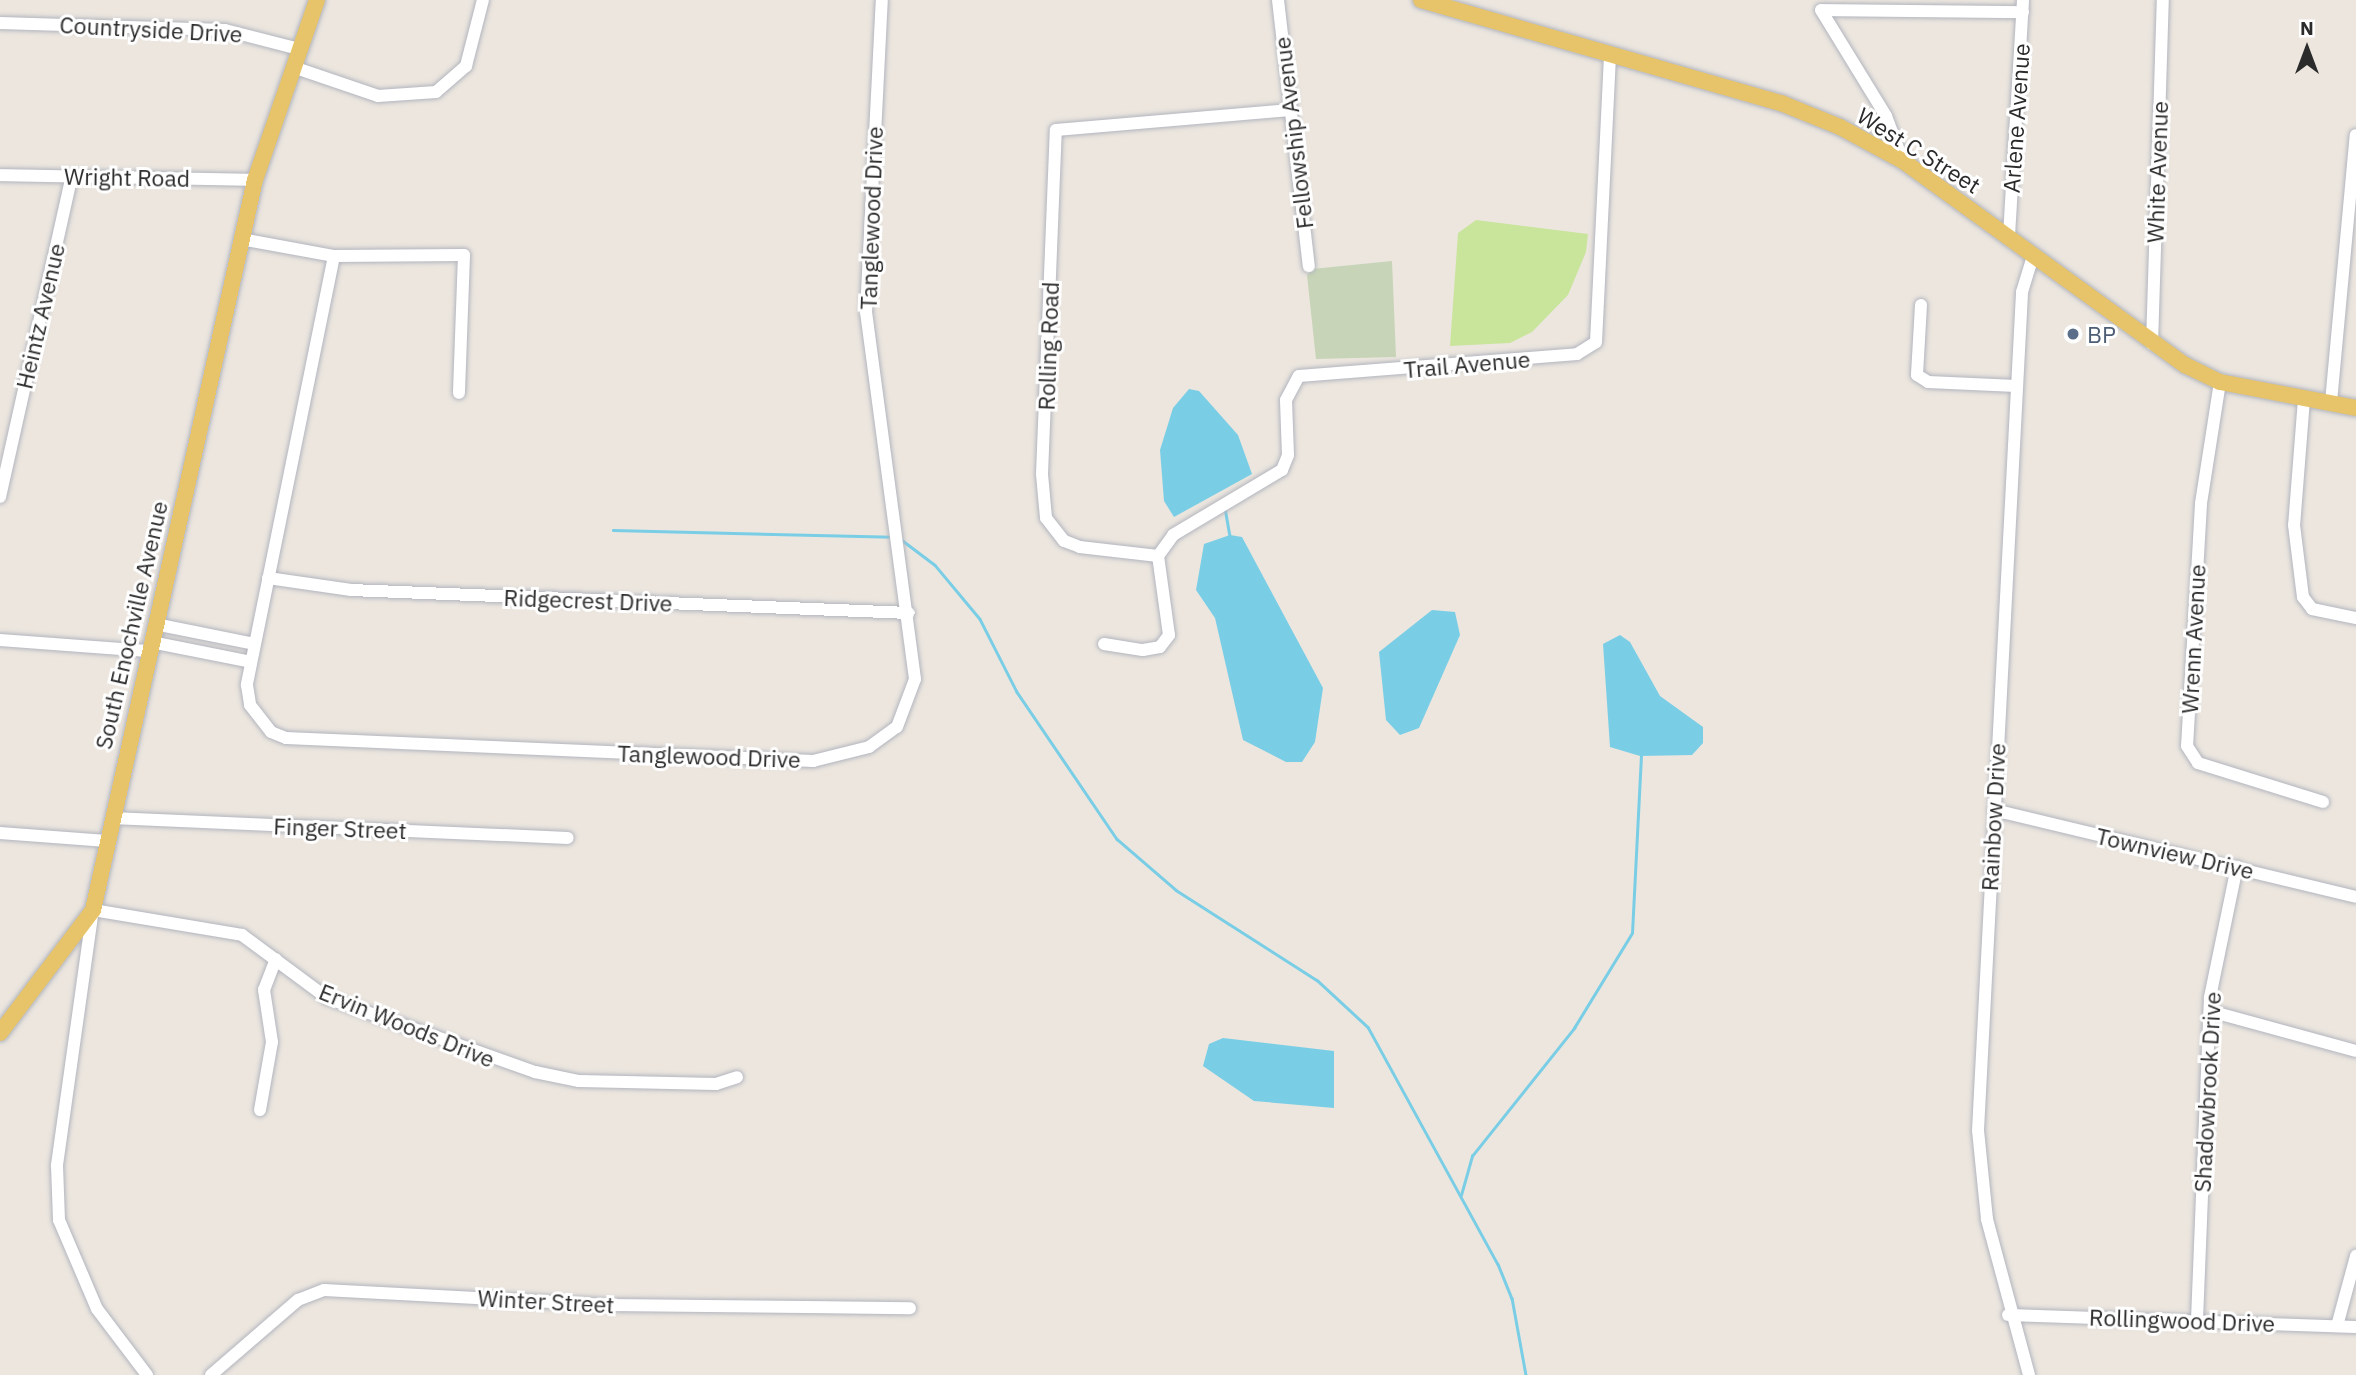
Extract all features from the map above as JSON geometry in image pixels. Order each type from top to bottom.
[{"type":"main road","name":"South Enochville Avenue","points":[[93,910],[254,180],[317,0]]},
{"type":"main road","name":"West C Street","points":[[1421,0],[1781,103],[1903,161],[2009,236],[2151,344],[2220,382],[2356,408]]},
{"type":"main road","points":[[0,1033],[93,910]]},
{"type":"street","points":[[293,68],[378,96],[436,92],[466,66],[483,0]]},
{"type":"street","name":"Tanglewood Drive","points":[[334,256],[251,662],[250,705],[271,732],[286,738],[813,761],[860,751],[897,727],[915,679],[909,613],[866,312],[882,0]]},
{"type":"street","name":"Fellowship Avenue","points":[[1278,0],[1309,266]]},
{"type":"street","name":"White Avenue","points":[[2151,344],[2163,0]]},
{"type":"street","points":[[1903,161],[1886,116],[1821,10],[2023,6]]},
{"type":"street","name":"Arlene Avenue","points":[[2009,236],[2023,6]]},
{"type":"street","name":"Countryside Drive","points":[[0,23],[225,30],[299,49]]},
{"type":"street","name":"Trail Avenue","points":[[1158,556],[1174,535],[1282,470],[1288,456],[1286,400],[1298,376],[1563,355],[1596,342],[1610,54]]},
{"type":"street","name":"Rolling Road","points":[[1158,556],[1080,547],[1064,541],[1046,518],[1042,474],[1056,130],[1290,110]]},
{"type":"street","points":[[2331,402],[2356,135]]},
{"type":"street","name":"Wright Road","points":[[0,175],[254,180]]},
{"type":"street","name":"Heintz Avenue","points":[[0,497],[72,176]]},
{"type":"street","points":[[241,239],[334,256],[464,255],[459,393]]},
{"type":"street","name":"Rainbow Drive","points":[[2029,1375],[2008,1315],[1987,1219],[1978,1130],[2016,386],[2022,292],[2032,255]]},
{"type":"street","points":[[1921,304],[1917,375],[1928,382],[2016,386]]},
{"type":"street","name":"Wrenn Avenue","points":[[2220,382],[2201,504],[2187,746],[2198,763],[2323,802]]},
{"type":"street","points":[[2304,399],[2294,525],[2303,597],[2312,609],[2356,618]]},
{"type":"street","points":[[1104,644],[1143,650],[1160,647],[1170,635],[1158,556]]},
{"type":"street","name":"Ridgecrest Drive","points":[[268,578],[351,590],[909,613]]},
{"type":"street","points":[[155,624],[254,644]]},
{"type":"street","points":[[0,640],[149,647],[251,662]]},
{"type":"street","name":"Townview Drive","points":[[1994,810],[2356,897]]},
{"type":"street","name":"Finger Street","points":[[112,818],[568,838]]},
{"type":"street","points":[[0,833],[107,841]]},
{"type":"street","name":"Shadowbrook Drive","points":[[2197,1320],[2210,1011],[2238,867]]},
{"type":"street","name":"Ervin Woods Drive","points":[[93,910],[242,935],[327,998],[535,1072],[579,1082],[716,1084],[737,1077]]},
{"type":"street","name":"South Enochville Avenue","points":[[93,910],[57,1165],[59,1220],[76,1269],[97,1309],[147,1375]]},
{"type":"street","points":[[260,1110],[272,1042],[264,990],[276,959]]},
{"type":"street","points":[[2210,1011],[2356,1051]]},
{"type":"street","points":[[2337,1326],[2356,1256]]},
{"type":"street","name":"Winter Street","points":[[211,1375],[298,1300],[324,1290],[609,1305],[910,1308]]},
{"type":"street","name":"Rollingwood Drive","points":[[2008,1315],[2356,1327]]},
{"type":"green space","points":[[1476,220],[1588,234],[1586,252],[1568,295],[1532,332],[1510,343],[1450,346],[1458,233]]},
{"type":"green space","points":[[1392,261],[1396,357],[1316,359],[1307,275],[1312,269]]},
{"type":"water","points":[[1189,389],[1199,391],[1238,435],[1252,474],[1174,517],[1164,501],[1160,450],[1173,408]]},
{"type":"water","points":[[1230,535],[1242,537],[1323,688],[1315,742],[1302,762],[1286,762],[1243,740],[1215,618],[1196,590],[1204,544]]},
{"type":"water","points":[[1432,610],[1455,612],[1460,635],[1419,728],[1400,735],[1386,720],[1379,652]]},
{"type":"water","points":[[1620,635],[1630,642],[1660,696],[1703,727],[1703,743],[1692,755],[1640,756],[1610,747],[1603,644]]},
{"type":"water","points":[[1223,1038],[1334,1051],[1334,1108],[1254,1101],[1203,1066],[1209,1044]]},
{"type":"waterway","points":[[1225,508],[1230,535]]},
{"type":"waterway","points":[[613,530],[892,537]]},
{"type":"waterway","points":[[902,540],[935,565],[980,619],[1017,692],[1117,839],[1176,890],[1317,980],[1368,1027],[1498,1264],[1512,1298],[1526,1375]]},
{"type":"waterway","points":[[1461,1195],[1472,1156],[1574,1028],[1632,933],[1641,754]]},
{"type":"place","name":"BP","points":[[2073,334]]}]
